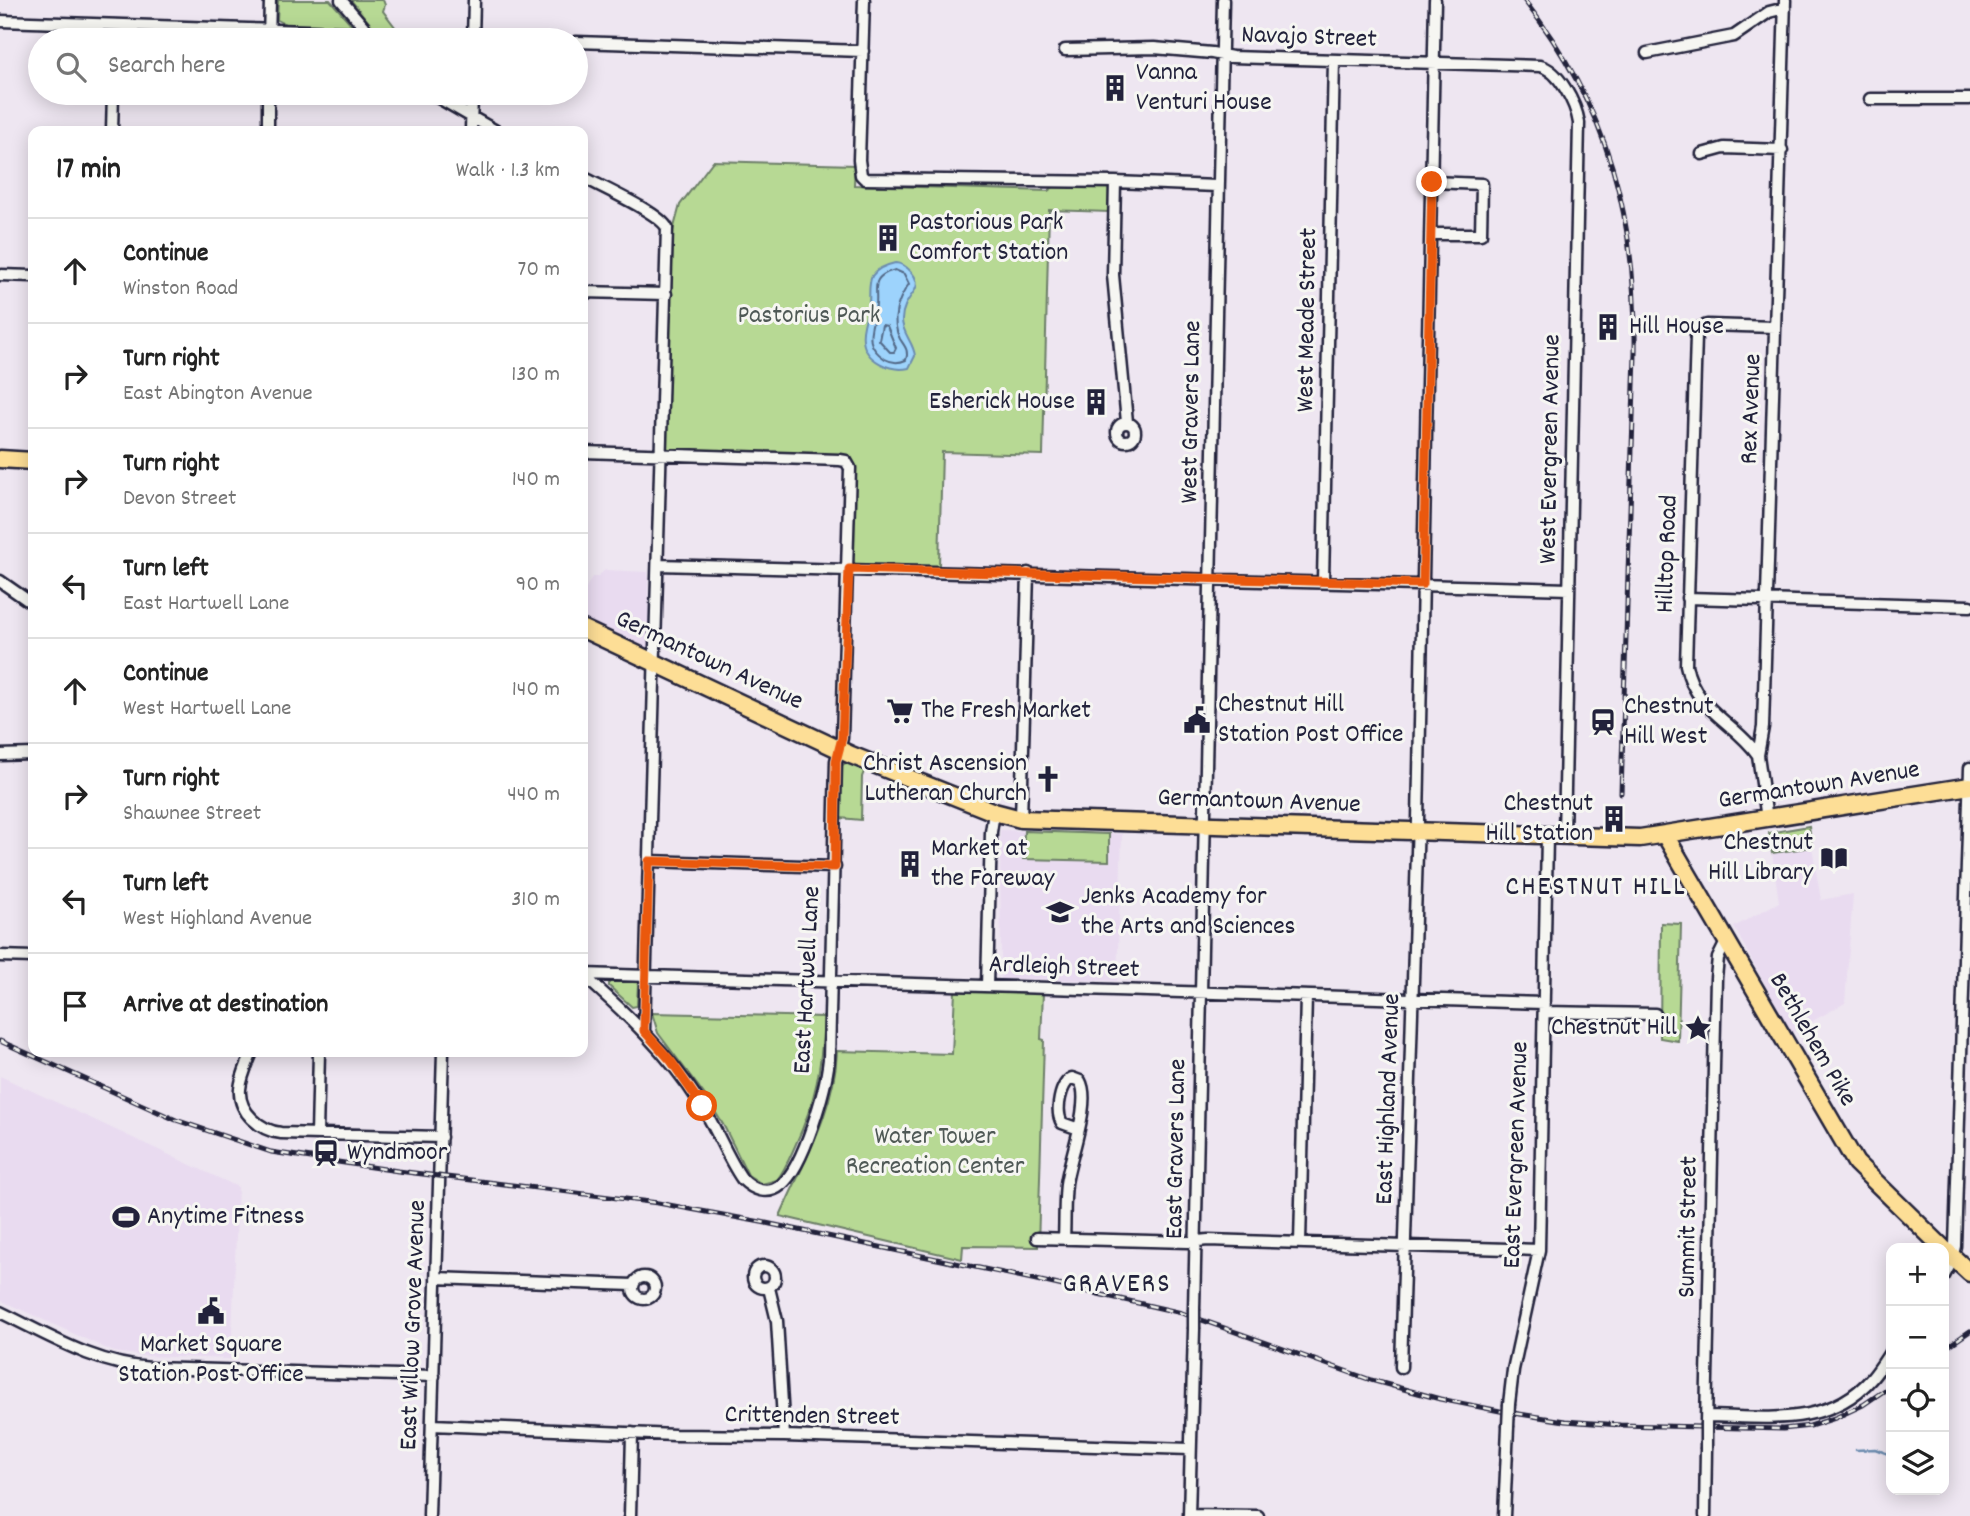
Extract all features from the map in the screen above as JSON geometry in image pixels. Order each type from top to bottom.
[{"type":"main road","points":[[0,459],[28,461]]},
{"type":"main road","name":"Germantown Avenue","points":[[588,631],[839,749],[994,812],[1021,819],[1628,838],[1665,835],[1970,786]]},
{"type":"main road","name":"Bethlehem Pike","points":[[1665,835],[1856,1163],[1937,1243]]},
{"type":"main road","name":"Bethlehem Pike","points":[[1949,1255],[1970,1273]]},
{"type":"street","points":[[269,28],[270,0]]},
{"type":"street","points":[[341,0],[364,28]]},
{"type":"street","points":[[473,28],[474,0]]},
{"type":"street","points":[[864,0],[859,160],[862,178],[1217,186]]},
{"type":"street","name":"West Gravers Lane","points":[[1205,825],[1223,0]]},
{"type":"street","name":"East Highland Avenue","points":[[1401,1367],[1418,832],[1435,0]]},
{"type":"street","points":[[1647,53],[1734,36],[1785,4]]},
{"type":"street","name":"Rex Avenue","points":[[1767,819],[1758,755],[1763,727],[1785,4]]},
{"type":"street","points":[[0,21],[161,28]]},
{"type":"street","points":[[588,42],[863,51]]},
{"type":"street","name":"Navajo Street","points":[[1065,50],[1154,48],[1221,55],[1539,66],[1552,71]]},
{"type":"street","name":"West Meade Street","points":[[1323,581],[1334,60]]},
{"type":"street","name":"West Evergreen Avenue","points":[[1552,71],[1557,75],[1571,102],[1578,123],[1569,589],[1555,836]]},
{"type":"street","points":[[1870,99],[1970,99]]},
{"type":"street","points":[[112,126],[113,105]]},
{"type":"street","points":[[268,105],[268,126]]},
{"type":"street","points":[[450,105],[486,126]]},
{"type":"street","points":[[471,126],[472,105]]},
{"type":"street","points":[[1702,154],[1724,148],[1782,150]]},
{"type":"street","points":[[588,180],[666,223],[668,234],[644,1031]]},
{"type":"street","points":[[1115,182],[1113,275],[1127,422]]},
{"type":"street","points":[[1430,234],[1481,234],[1482,184],[1432,182]]},
{"type":"street","points":[[0,275],[28,276]]},
{"type":"street","points":[[588,292],[666,294]]},
{"type":"street","name":"Hilltop Road","points":[[1758,755],[1703,702],[1690,682],[1686,654],[1696,336],[1699,328],[1707,325],[1775,327]]},
{"type":"street","points":[[588,453],[662,455]]},
{"type":"street","name":"East Hartwell Lane","points":[[644,1031],[671,1061],[698,1098],[742,1180],[752,1188],[764,1191],[776,1188],[790,1175],[804,1145],[819,1106],[828,1068],[836,761],[842,738],[850,470],[848,463],[840,460],[662,455]]},
{"type":"street","points":[[658,565],[1569,589]]},
{"type":"street","points":[[1021,819],[1028,573]]},
{"type":"street","points":[[0,581],[28,601]]},
{"type":"street","points":[[1687,598],[1970,606]]},
{"type":"street","points":[[0,755],[28,754]]},
{"type":"street","points":[[1947,1243],[1965,1067],[1970,768]]},
{"type":"street","points":[[987,986],[991,832],[994,812]]},
{"type":"street","name":"East Gravers Lane","points":[[1189,1516],[1205,825]]},
{"type":"street","name":"East Evergreen Avenue","points":[[1504,1516],[1513,1370],[1539,1250],[1544,1008],[1555,836]]},
{"type":"street","points":[[649,861],[835,867]]},
{"type":"street","name":"Summit Street","points":[[1704,1516],[1716,978],[1718,958],[1727,940]]},
{"type":"street","points":[[0,956],[28,957]]},
{"type":"street","name":"Ardleigh Street","points":[[588,974],[1306,996],[1655,1014]]},
{"type":"street","points":[[588,979],[644,1031]]},
{"type":"street","points":[[1300,1242],[1306,996]]},
{"type":"street","points":[[250,1057],[240,1089],[241,1101],[257,1124],[268,1131],[441,1137]]},
{"type":"street","points":[[317,1134],[319,1057]]},
{"type":"street","name":"East Willow Grove Avenue","points":[[429,1516],[443,1057]]},
{"type":"street","points":[[1064,1239],[1066,1186],[1080,1129],[1083,1089],[1080,1081],[1072,1077],[1063,1087],[1059,1116],[1062,1123],[1080,1129]]},
{"type":"street","points":[[1037,1238],[1300,1242],[1539,1250]]},
{"type":"street","points":[[436,1278],[633,1286]]},
{"type":"street","points":[[769,1288],[777,1321],[784,1436]]},
{"type":"street","points":[[0,1312],[92,1355],[120,1365],[434,1376]]},
{"type":"street","points":[[1707,1420],[1807,1416],[1843,1401],[1864,1387],[1886,1359]]},
{"type":"street","name":"Crittenden Street","points":[[432,1425],[1190,1449]]},
{"type":"street","points":[[630,1516],[632,1433]]},
{"type":"street","points":[[1189,1516],[1258,1516]]},
{"type":"shaded area","points":[[605,570],[648,572],[647,648],[588,620],[588,584],[592,577],[597,577]]},
{"type":"shaded area","name":"Jenks Academy for the Arts and Sciences","points":[[1000,830],[1122,834],[1117,981],[1001,979]]},
{"type":"shaded area","points":[[1812,847],[1821,900],[1853,894],[1845,1003],[1791,1033],[1734,927],[1779,902],[1772,853]]},
{"type":"shaded area","points":[[0,1076],[238,1187],[231,1359],[144,1356],[114,1352],[0,1300]]},
{"type":"green space","points":[[278,0],[330,0],[353,26],[330,28],[287,25],[277,20]]},
{"type":"green space","points":[[351,0],[383,0],[383,11],[396,28],[373,28]]},
{"type":"green space","name":"Pastorius Park","points":[[713,161],[855,165],[854,185],[1048,191],[1055,186],[1105,186],[1110,190],[1110,212],[1049,210],[1043,455],[942,452],[939,565],[858,566],[853,563],[854,466],[850,459],[843,456],[669,450],[666,447],[673,231],[680,205]]},
{"type":"green space","points":[[847,762],[865,769],[862,777],[861,820],[840,818],[841,766]]},
{"type":"green space","points":[[1809,826],[1812,847],[1772,853],[1769,833]]},
{"type":"green space","points":[[1024,831],[1109,834],[1109,861],[1023,859]]},
{"type":"green space","points":[[1661,923],[1681,924],[1678,1041],[1660,1038]]},
{"type":"green space","points":[[611,980],[638,982],[637,1006],[632,1007],[609,986]]},
{"type":"green space","name":"Water Tower Recreation Center","points":[[955,991],[1043,993],[1038,1247],[963,1246],[962,1259],[780,1216],[824,1115],[835,1073],[837,1051],[952,1054]]},
{"type":"green space","name":"Water Tower Recreation Center","points":[[652,1013],[824,1017],[813,1098],[795,1146],[777,1180],[762,1184],[748,1175],[724,1126],[704,1094],[658,1033]]},
{"type":"water","points":[[895,263],[911,272],[917,285],[902,315],[904,329],[915,356],[909,368],[902,369],[887,366],[874,359],[865,347],[863,335],[872,276],[882,267]]},
{"type":"waterway","points":[[1856,1450],[1875,1449],[1886,1453]]},
{"type":"railway","points":[[1524,0],[1553,41],[1597,124],[1623,211],[1630,257],[1635,354],[1621,793]]},
{"type":"railway","points":[[0,1041],[28,1054]]},
{"type":"railway","points":[[36,1057],[176,1120],[271,1152],[398,1171],[658,1203],[1032,1279],[1182,1313],[1371,1380],[1440,1399],[1500,1411],[1565,1421],[1620,1425],[1783,1429],[1810,1426],[1835,1418],[1863,1405],[1886,1389]]},
{"type":"railway","points":[[1949,1346],[1970,1331]]},
{"type":"place","name":"Vanna Venturi House","points":[[1115,88]]},
{"type":"place","name":"Pastorious Park Comfort Station","points":[[888,238]]},
{"type":"place","name":"Hill House","points":[[1608,327]]},
{"type":"place","name":"Esherick House","points":[[1096,402]]},
{"type":"place","name":"The Fresh Market","points":[[900,711]]},
{"type":"place","name":"Chestnut Hill Station Post Office","points":[[1197,720]]},
{"type":"place","name":"Chestnut Hill West","points":[[1603,722]]},
{"type":"place","name":"Christ Ascension Lutheran Church","points":[[1048,779]]},
{"type":"place","name":"Chestnut Hill Station","points":[[1614,819]]},
{"type":"place","name":"Chestnut Hill Library","points":[[1834,858]]},
{"type":"place","name":"Market at the Fareway","points":[[910,864]]},
{"type":"place","name":"Jenks Academy for the Arts and Sciences","points":[[1060,912]]},
{"type":"place","name":"Chestnut Hill","points":[[1698,1028]]},
{"type":"place","name":"Wyndmoor","points":[[326,1153]]},
{"type":"place","name":"Anytime Fitness","points":[[126,1217]]},
{"type":"place","name":"Market Square Station Post Office","points":[[211,1311]]},
{"type":"district","name":"CHESTNUT HILL","points":[[1596,889]]},
{"type":"district","name":"GRAVERS","points":[[1117,1286]]},
{"type":"route","points":[[702,1106],[671,1061],[644,1031],[649,861],[835,867],[836,761],[842,738],[849,569],[1423,584],[1432,182]]}]
